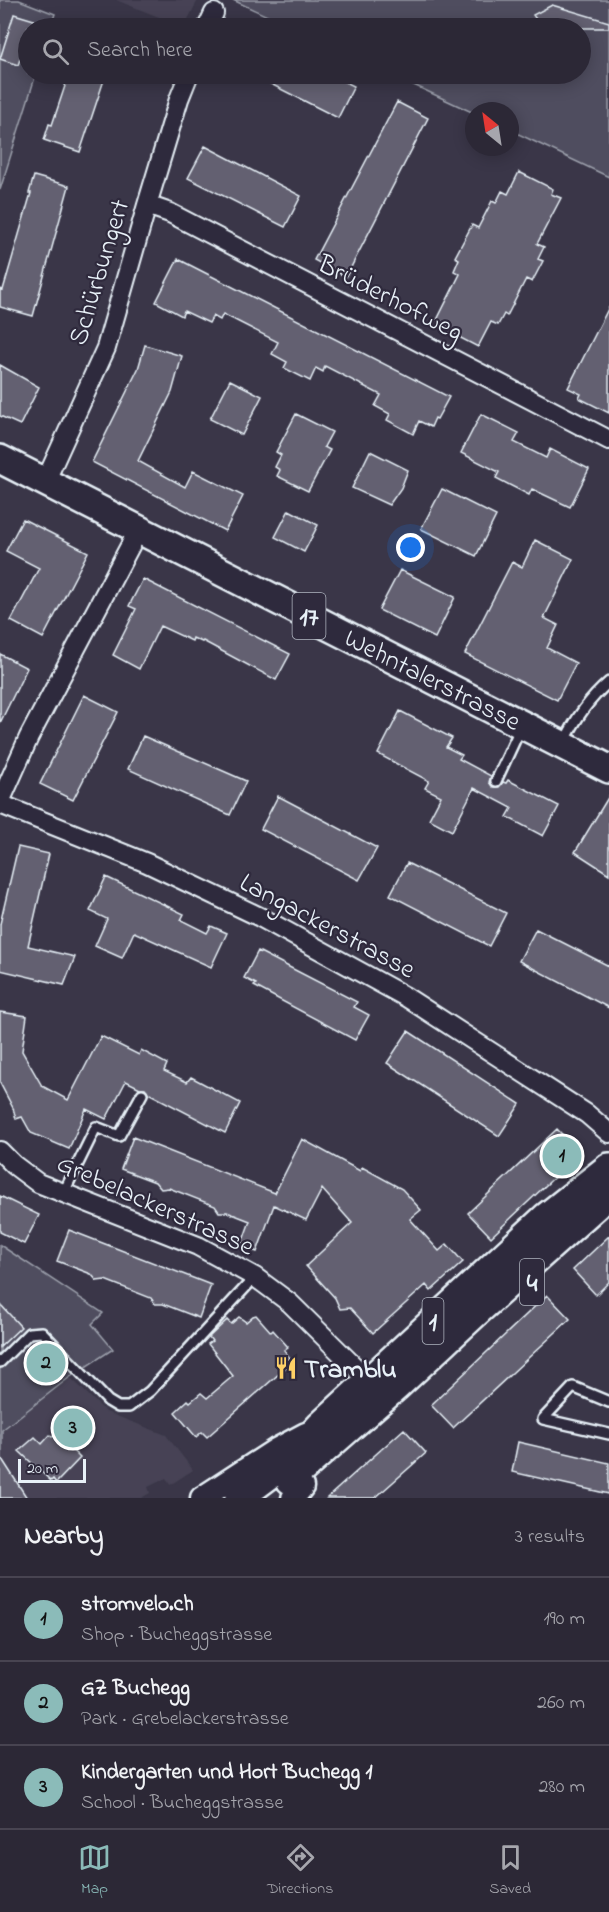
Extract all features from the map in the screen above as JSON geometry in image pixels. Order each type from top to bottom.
[{"type":"main road","name":"Wehntalerstrasse","points":[[0,459],[609,769]]},
{"type":"main road","points":[[547,1216],[609,1144]]},
{"type":"main road","name":"1","points":[[239,1498],[282,1466],[320,1426],[547,1216],[609,1167]]},
{"type":"main road","name":"1","points":[[267,1498],[396,1387],[609,1194]]},
{"type":"main road","name":"4","points":[[295,1494],[609,1212]]},
{"type":"street","name":"Schürbungert","points":[[45,482],[106,348],[185,84]]},
{"type":"street","name":"Brüderhofweg","points":[[147,205],[170,213],[609,440]]},
{"type":"street","points":[[0,803],[29,736],[139,529]]},
{"type":"street","name":"Langackerstrasse","points":[[0,803],[147,862],[260,917],[406,997],[586,1114],[609,1133]]},
{"type":"street","name":"Grebelackerstrasse","points":[[0,1150],[14,1165],[38,1183],[198,1246],[255,1277],[290,1304],[369,1381]]},
{"type":"street","points":[[202,1498],[276,1450],[320,1426]]},
{"type":"lane","points":[[563,745],[578,715],[609,682]]},
{"type":"lane","points":[[496,781],[523,725]]},
{"type":"lane","points":[[63,1194],[96,1127],[119,1136],[142,1094]]},
{"type":"lane","points":[[0,1362],[29,1333],[42,1332],[108,1401],[118,1407],[129,1407],[150,1391],[255,1277]]},
{"type":"lane","points":[[396,1387],[444,1357]]},
{"type":"lane","points":[[609,1402],[573,1388],[543,1419],[609,1434]]},
{"type":"shaded area","points":[[0,0],[19,0],[55,14],[54,18],[18,18],[18,84],[33,84],[0,190]]},
{"type":"shaded area","points":[[116,0],[198,0],[189,18],[161,18]]},
{"type":"shaded area","points":[[233,0],[609,0],[609,177],[519,134],[519,102],[465,102],[465,109],[412,84],[591,84],[591,18],[272,18]]},
{"type":"shaded area","points":[[0,1245],[103,1313],[92,1324],[113,1349],[70,1377],[2,1430],[2,1498],[0,1498]]},
{"type":"shaded area","points":[[45,1353],[106,1412],[166,1435],[193,1470],[170,1485],[166,1478],[148,1487],[150,1493],[141,1498],[0,1498],[0,1374]]},
{"type":"building","points":[[552,5],[609,22],[609,28],[591,28],[591,18],[535,18],[533,15]]},
{"type":"building","points":[[14,14],[27,18],[18,18],[18,65],[0,59]]},
{"type":"building","points":[[66,84],[103,84],[80,152],[44,140],[49,124],[52,125]]},
{"type":"building","points":[[271,84],[350,84],[354,86],[338,118]]},
{"type":"building","points":[[397,102],[428,118],[346,277],[314,260]]},
{"type":"building","points":[[205,146],[301,196],[285,227],[188,178]]},
{"type":"building","points":[[519,172],[553,189],[551,194],[561,198],[537,244],[544,247],[538,259],[543,261],[532,282],[526,279],[507,316],[504,314],[498,325],[491,322],[478,347],[447,331],[449,327],[437,320],[460,274],[454,271],[459,259],[455,257],[472,225],[478,228],[492,201],[496,203],[502,191],[508,194]]},
{"type":"building","points":[[34,176],[69,186],[33,316],[0,307],[0,289],[3,290]]},
{"type":"building","points":[[178,259],[449,397],[437,419],[435,418],[431,427],[419,421],[413,434],[387,420],[390,414],[375,406],[381,395],[325,366],[323,372],[316,368],[310,381],[284,368],[287,362],[272,354],[278,342],[223,314],[220,320],[213,316],[209,323],[184,311],[182,316],[156,302]]},
{"type":"building","points":[[609,307],[609,413],[579,398],[581,394],[568,388]]},
{"type":"building","points":[[145,345],[182,356],[172,392],[138,461],[185,487],[193,471],[243,496],[225,531],[92,462],[138,369]]},
{"type":"building","points":[[0,365],[39,387],[20,425],[0,416]]},
{"type":"building","points":[[230,380],[262,396],[242,435],[210,419]]},
{"type":"building","points":[[296,414],[332,432],[324,447],[330,450],[308,491],[277,476],[280,470],[275,467],[281,455],[276,452]]},
{"type":"building","points":[[481,414],[519,433],[514,442],[546,458],[550,449],[589,469],[570,507],[532,489],[529,495],[496,478],[499,472],[461,453]]},
{"type":"building","points":[[370,451],[408,470],[401,488],[389,505],[352,488]]},
{"type":"building","points":[[442,489],[496,516],[476,556],[421,529]]},
{"type":"building","points":[[289,510],[318,525],[304,552],[275,537]]},
{"type":"building","points":[[23,519],[88,552],[43,638],[11,621],[39,568],[6,551]]},
{"type":"building","points":[[535,540],[573,559],[544,618],[558,625],[547,648],[576,663],[557,700],[465,654],[512,562],[522,567]]},
{"type":"building","points":[[400,570],[455,597],[435,638],[379,610]]},
{"type":"building","points":[[143,579],[290,654],[276,680],[203,641],[193,638],[192,641],[160,626],[139,669],[113,655],[136,609],[129,606]]},
{"type":"building","points":[[0,654],[27,668],[0,723]]},
{"type":"building","points":[[84,695],[118,712],[73,800],[40,784]]},
{"type":"building","points":[[400,711],[452,738],[446,747],[462,755],[459,759],[491,776],[489,782],[493,787],[499,787],[508,780],[559,806],[543,836],[507,817],[512,808],[474,788],[452,831],[429,819],[441,796],[425,788],[429,781],[378,754]]},
{"type":"building","points":[[143,736],[246,781],[230,815],[128,769]]},
{"type":"building","points":[[278,796],[377,848],[359,880],[261,829]]},
{"type":"building","points":[[609,796],[609,874],[575,852]]},
{"type":"building","points":[[18,847],[49,854],[28,946],[75,957],[64,985],[0,970],[0,924]]},
{"type":"building","points":[[407,863],[506,913],[489,946],[390,895]]},
{"type":"building","points":[[106,877],[184,914],[181,920],[207,933],[211,926],[227,933],[211,967],[134,932],[122,958],[95,946],[107,919],[90,911]]},
{"type":"building","points":[[536,929],[609,966],[609,1008],[519,961]]},
{"type":"building","points":[[258,951],[357,1002],[354,1007],[369,1015],[355,1040],[254,986],[256,984],[244,978]]},
{"type":"building","points":[[0,1012],[27,1016],[22,1051],[42,1086],[68,1100],[101,1036],[139,1055],[141,1050],[167,1064],[164,1071],[187,1082],[191,1077],[240,1103],[225,1133],[148,1093],[145,1088],[126,1081],[106,1119],[86,1109],[69,1149],[31,1133],[22,1117],[16,1119],[0,1083]]},
{"type":"building","points":[[408,1031],[520,1104],[499,1136],[387,1063]]},
{"type":"building","points":[[557,1129],[580,1153],[491,1237],[468,1213]]},
{"type":"building","points":[[133,1137],[275,1193],[302,1139],[360,1171],[362,1167],[402,1189],[421,1210],[410,1219],[439,1251],[447,1244],[463,1262],[431,1291],[426,1285],[373,1333],[350,1308],[340,1309],[335,1298],[306,1266],[352,1223],[322,1189],[306,1220],[274,1205],[257,1252],[241,1246],[250,1221],[227,1212],[219,1212],[215,1206],[169,1188],[161,1189],[155,1182],[121,1169]]},
{"type":"building","points":[[0,1196],[39,1215],[24,1244],[0,1232]]},
{"type":"building","points":[[69,1230],[211,1285],[199,1318],[163,1304],[155,1304],[151,1298],[105,1280],[97,1281],[91,1274],[57,1261]]},
{"type":"building","points":[[609,1236],[609,1282],[596,1295],[573,1270]]},
{"type":"building","points":[[547,1295],[570,1319],[453,1428],[431,1405]]},
{"type":"building","points":[[0,1304],[21,1327],[0,1347]]},
{"type":"building","points":[[256,1315],[288,1347],[284,1350],[290,1358],[285,1362],[289,1365],[207,1437],[202,1432],[196,1437],[175,1412],[188,1400],[190,1402],[201,1393],[207,1398],[233,1376],[208,1344],[212,1341],[209,1337],[227,1320],[231,1324],[239,1317],[246,1322]]},
{"type":"building","points":[[404,1429],[426,1453],[375,1498],[327,1498]]},
{"type":"building","points":[[56,1434],[80,1458],[56,1483],[19,1451],[35,1437],[42,1444],[50,1435],[52,1437]]},
{"type":"building","points":[[518,1442],[609,1463],[609,1494],[512,1472]]},
{"type":"building","points":[[0,1456],[27,1498],[0,1498]]},
{"type":"place","name":"stromvelo.ch","points":[[562,1156]]},
{"type":"place","name":"GZ Buchegg","points":[[46,1363]]},
{"type":"place","name":"Tramblu","points":[[286,1368]]},
{"type":"place","name":"Kindergarten und Hort Buchegg 1","points":[[73,1428]]}]
